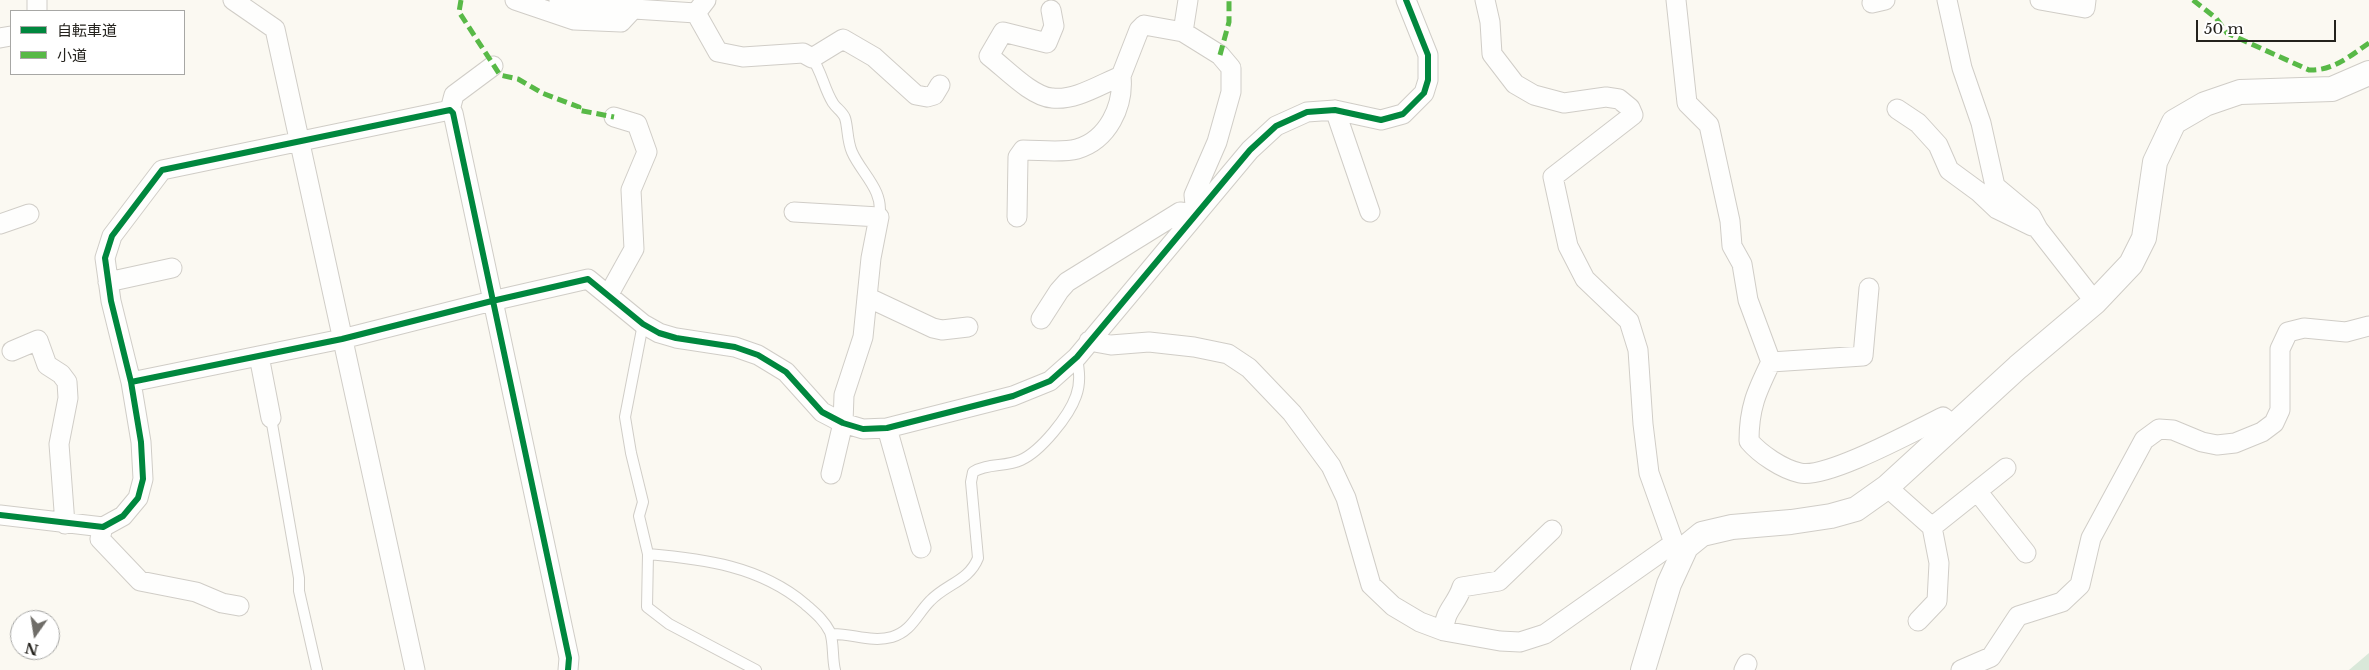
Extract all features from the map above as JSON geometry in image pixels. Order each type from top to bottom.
[{"type":"street","points":[[232,0],[275,29],[415,670]]},
{"type":"street","points":[[515,0],[574,20],[621,22],[634,8]]},
{"type":"street","points":[[559,0],[572,5],[634,8],[701,6],[718,52],[743,57],[803,53],[812,58],[843,39],[874,57],[916,95],[927,97],[934,95],[940,85]]},
{"type":"street","points":[[1183,32],[1188,0]]},
{"type":"street","points":[[130,382],[342,339],[588,279],[609,294],[643,324],[659,333],[676,338],[735,347],[758,355],[786,372],[822,412],[843,423],[863,429],[887,428],[1013,396],[1050,381],[1077,358],[1089,341],[1125,302],[1156,260],[1250,150],[1276,126],[1307,112],[1335,110],[1381,120],[1403,114],[1424,93],[1428,80],[1428,55],[1406,0]]},
{"type":"street","points":[[1485,0],[1490,22],[1492,54],[1515,84],[1534,95],[1564,103],[1606,97],[1619,99],[1630,108],[1633,116],[1553,178],[1568,246],[1586,279],[1629,321],[1638,350],[1643,424],[1649,473],[1680,545],[1643,670]]},
{"type":"street","points":[[1676,0],[1687,103],[1709,125],[1730,221],[1732,246],[1742,264],[1748,300],[1771,362],[1756,391],[1751,409],[1749,441],[1761,454],[1801,473],[1818,472],[1872,453],[1943,416],[1954,425]]},
{"type":"street","points":[[1947,0],[1962,68],[1981,123],[1995,186],[2031,216],[2038,229],[2096,302]]},
{"type":"street","points":[[2040,0],[2085,8],[2086,0]]},
{"type":"street","points":[[1051,10],[1054,26],[1047,43],[1003,32],[989,56],[1035,93],[1052,98],[1069,97],[1121,76]]},
{"type":"street","points":[[1016,217],[1018,157],[1023,150],[1076,149],[1094,142],[1112,122],[1122,86],[1121,76],[1138,30],[1144,25],[1183,32],[1220,55],[1231,68],[1231,92],[1217,142],[1194,195],[1196,214]]},
{"type":"street","points":[[450,110],[454,95],[493,66]]},
{"type":"street","points":[[1089,341],[1111,346],[1149,342],[1194,347],[1228,354],[1249,368],[1292,413],[1331,466],[1346,498],[1371,585],[1393,606],[1420,622],[1444,631],[1500,641],[1520,642],[1545,634],[1680,545],[1702,534],[1724,528],[1831,516],[1856,509],[1887,487],[1954,425],[2096,302],[2131,264],[2144,238],[2155,162],[2174,122],[2206,104],[2240,92],[2332,89],[2369,74]]},
{"type":"street","points":[[1897,109],[1918,123],[1938,145],[1949,170],[1979,192],[1997,209],[2038,229]]},
{"type":"street","points":[[0,515],[103,527],[123,516],[138,498],[143,480],[141,442],[108,282],[105,258],[112,236],[162,170],[450,110]]},
{"type":"street","points":[[450,110],[454,113],[492,301],[569,658],[568,670]]},
{"type":"street","points":[[1335,110],[1370,212]]},
{"type":"street","points":[[609,294],[634,249],[631,190],[647,152],[637,124],[614,116]]},
{"type":"street","points":[[794,212],[878,217],[871,258],[862,343],[844,395],[843,423],[831,474]]},
{"type":"street","points":[[1041,320],[1059,291],[1067,282],[1180,212],[1196,214]]},
{"type":"street","points":[[0,224],[29,214]]},
{"type":"street","points":[[108,282],[172,268]]},
{"type":"street","points":[[1771,362],[1863,356],[1869,288]]},
{"type":"street","points":[[867,297],[933,328],[942,330],[968,327]]},
{"type":"street","points":[[1961,670],[1991,657],[2018,616],[2062,602],[2080,585],[2090,538],[2144,440],[2159,429],[2173,430],[2202,442],[2217,445],[2235,443],[2262,432],[2274,423],[2280,410],[2280,349],[2288,332],[2304,328],[2346,332],[2369,326]]},
{"type":"street","points":[[12,351],[38,340],[47,365],[61,374],[67,382],[68,398],[59,444],[65,524]]},
{"type":"street","points":[[259,356],[271,418]]},
{"type":"street","points":[[887,428],[921,548]]},
{"type":"street","points":[[1932,527],[2006,468]]},
{"type":"street","points":[[1887,487],[1932,527],[1939,563],[1937,601],[1918,621]]},
{"type":"street","points":[[1977,491],[2026,552]]},
{"type":"street","points":[[103,527],[100,539],[140,581],[196,592],[222,603],[239,606]]},
{"type":"street","points":[[1444,631],[1444,618],[1459,596],[1462,587],[1498,581],[1552,530]]},
{"type":"lane","points":[[812,58],[818,66],[832,102],[845,118],[846,133],[852,152],[876,191],[880,209],[878,217]]},
{"type":"lane","points":[[643,324],[625,417],[630,453],[642,502],[639,516],[648,554],[647,607],[669,624],[756,670]]},
{"type":"lane","points":[[831,634],[874,640],[892,637],[910,628],[930,600],[961,580],[974,568],[978,558],[971,482],[973,472],[980,468],[1021,460],[1038,449],[1070,409],[1077,394],[1080,372],[1077,358]]},
{"type":"lane","points":[[271,418],[299,578],[299,591],[317,670]]},
{"type":"lane","points":[[648,554],[700,558],[730,565],[772,582],[800,600],[823,620],[831,634],[835,670]]},
{"type":"green space","points":[[2369,653],[2369,670],[2349,670]]},
{"type":"marked path","points":[[461,0],[459,12],[500,75],[518,79],[542,93],[579,107],[578,110],[614,117]]},
{"type":"marked path","points":[[1220,55],[1229,22],[1229,0]]},
{"type":"marked path","points":[[2193,0],[2216,18],[2227,33],[2309,70],[2318,70],[2334,65],[2348,58],[2369,43]]},
{"type":"cycle path","points":[[131,382],[342,339],[588,279],[643,324],[659,333],[676,338],[735,347],[758,355],[786,372],[822,412],[843,423],[863,429],[887,428],[1013,396],[1050,381],[1077,357],[1250,150],[1276,126],[1307,112],[1335,110],[1381,120],[1403,114],[1424,93],[1428,80],[1428,55],[1406,0]]},
{"type":"cycle path","points":[[0,515],[103,527],[123,516],[138,498],[143,479],[141,442],[131,382],[111,301],[105,258],[112,236],[162,170],[450,110],[453,113],[569,658],[568,670]]}]
